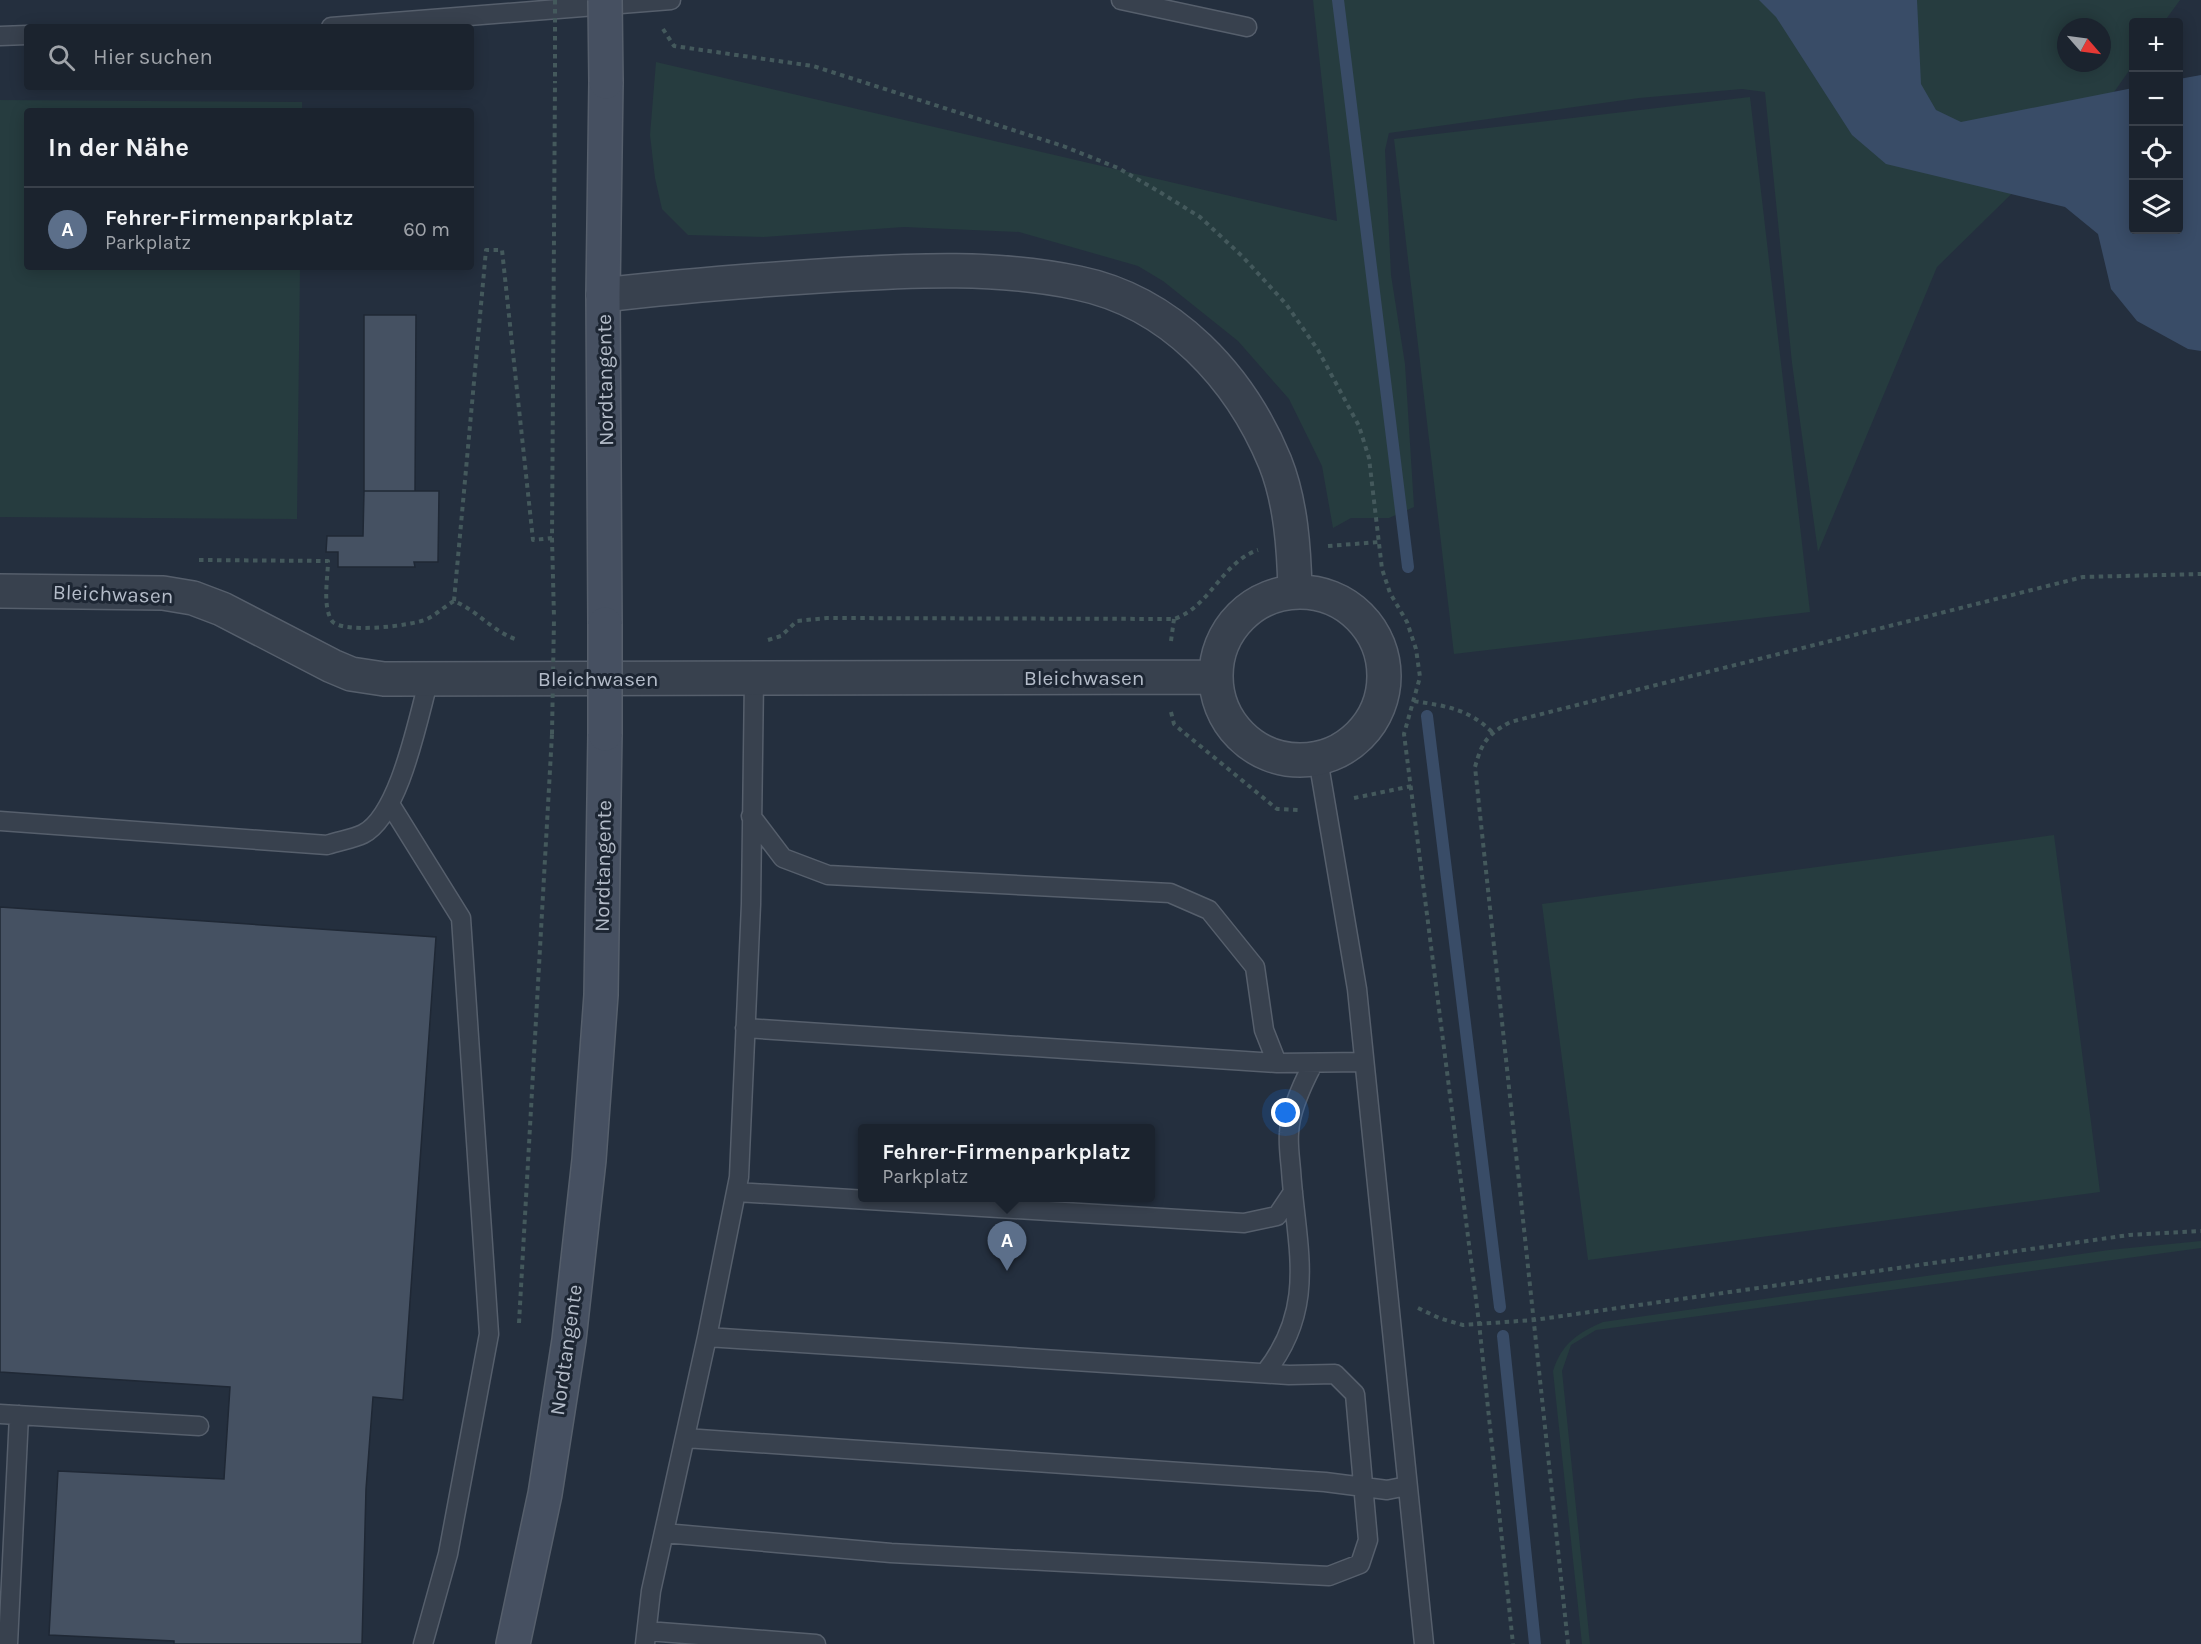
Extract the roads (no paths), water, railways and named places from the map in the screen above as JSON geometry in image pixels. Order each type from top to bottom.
[{"type":"main road","name":"Nordtangente","points":[[513,1644],[544,1494],[569,1340],[589,1160],[601,995],[605,734],[603,295],[605,0]]},
{"type":"street","points":[[603,295],[688,285],[926,270],[1023,274],[1080,283],[1121,298],[1156,315],[1211,359],[1233,384],[1249,410],[1275,463],[1288,507],[1295,591]]},
{"type":"street","name":"Bleichwasen","points":[[0,591],[163,593],[193,598],[222,609],[351,674],[384,679],[1215,677]]},
{"type":"street","points":[[1295,591],[1327,596],[1351,609],[1368,626],[1381,653],[1384,678],[1380,701],[1369,725],[1345,747],[1318,759],[1298,761],[1274,757],[1250,746],[1233,728],[1221,707],[1215,677],[1218,654],[1228,630],[1245,612],[1270,597],[1295,591]]},
{"type":"lane","points":[[369,24],[671,0]]},
{"type":"lane","points":[[1121,0],[1247,27]]},
{"type":"lane","points":[[0,36],[24,35]]},
{"type":"lane","points":[[754,678],[745,1028],[736,1192],[707,1337],[651,1591],[646,1637],[816,1644]]},
{"type":"lane","points":[[0,822],[327,844],[364,834],[390,804],[407,758],[429,679]]},
{"type":"lane","points":[[1318,759],[1357,989],[1424,1644]]},
{"type":"lane","points":[[390,804],[461,918],[489,1334],[448,1554],[423,1644]]},
{"type":"lane","points":[[752,816],[783,858],[828,875],[1170,894],[1209,910],[1255,967],[1264,1030],[1277,1063]]},
{"type":"lane","points":[[745,1028],[1277,1063],[1364,1062]]},
{"type":"lane","points":[[1264,1373],[1278,1356],[1297,1312],[1302,1279],[1288,1132],[1303,1082],[1313,1064]]},
{"type":"lane","points":[[736,1192],[858,1199]]},
{"type":"lane","points":[[900,1202],[1244,1223],[1276,1215],[1293,1192]]},
{"type":"lane","points":[[664,1533],[891,1552],[1329,1576],[1360,1564],[1368,1540],[1355,1394],[1335,1374],[1264,1373],[707,1337]]},
{"type":"lane","points":[[0,1414],[199,1426]]},
{"type":"lane","points":[[8,1644],[19,1415]]},
{"type":"lane","points":[[685,1438],[1362,1486],[1387,1490],[1407,1486]]},
{"type":"water","points":[[1759,0],[1917,0],[1921,84],[1936,110],[1961,122],[2129,89],[2129,234],[2183,234],[2183,78],[2201,75],[2201,351],[2188,349],[2137,321],[2111,289],[2098,234],[2065,207],[1886,164],[1852,135],[1776,17]]},
{"type":"waterway","points":[[1338,0],[1408,567]]},
{"type":"waterway","points":[[1427,716],[1500,1307]]},
{"type":"waterway","points":[[1503,1336],[1535,1644]]},
{"type":"place","name":"Fehrer-Firmenparkplatz","points":[[1007,1271]]}]
